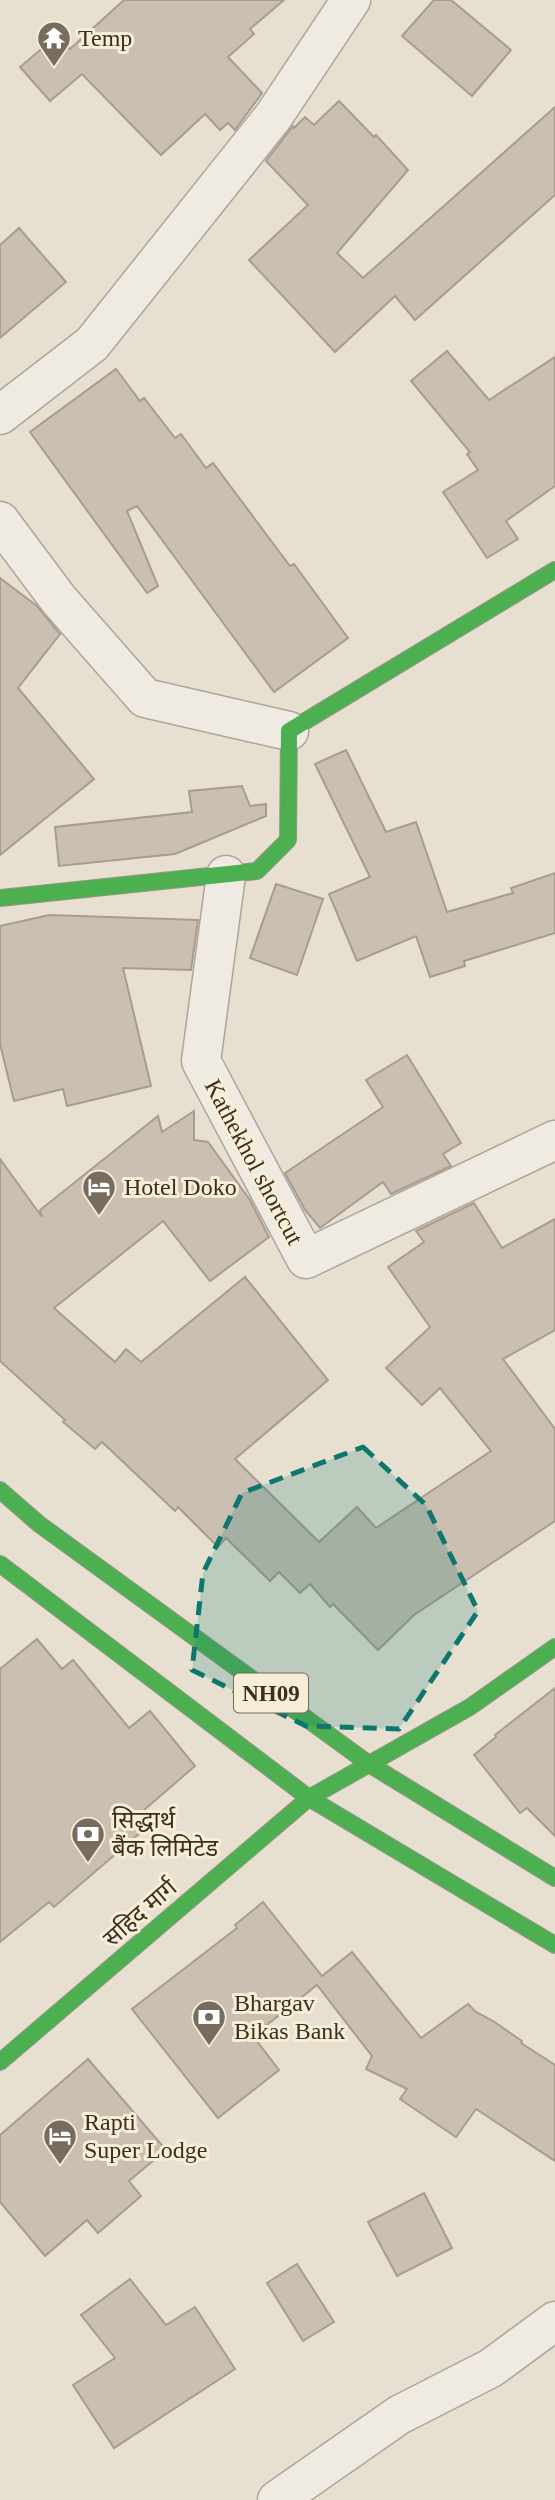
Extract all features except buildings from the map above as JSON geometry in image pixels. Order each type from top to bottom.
[{"type":"street","points":[[0,415],[92,344],[273,117],[351,0]]},
{"type":"street","points":[[0,521],[59,600],[145,698],[289,731],[555,570]]},
{"type":"street","points":[[0,898],[257,871],[288,840],[289,731]]},
{"type":"street","name":"Kathekhol shortcut","points":[[226,875],[201,1061],[306,1259],[555,1140]]},
{"type":"street","name":"NH09","points":[[0,1490],[39,1524],[369,1764],[555,1878]]},
{"type":"street","name":"NH09","points":[[0,1564],[309,1798],[555,1945]]},
{"type":"street","name":"सहिद मार्ग","points":[[0,2062],[309,1798],[470,1707],[555,1647]]},
{"type":"street","points":[[277,2500],[399,2415],[491,2368],[555,2320]]},
{"type":"highlighted area","points":[[363,1447],[426,1505],[478,1611],[399,1729],[306,1726],[192,1670],[203,1573],[242,1493]]},
{"type":"traffic: fast","points":[[0,898],[257,871],[288,840],[289,731],[555,570]]},
{"type":"traffic: fast","points":[[0,1490],[39,1524],[369,1764],[555,1878]]},
{"type":"traffic: fast","points":[[0,1564],[309,1798],[555,1945]]},
{"type":"traffic: fast","points":[[0,2062],[309,1798],[470,1707],[555,1647]]},
{"type":"place","name":"Temp","points":[[54,68]]},
{"type":"place","name":"Hotel Doko","points":[[99,1217]]},
{"type":"place","name":"सिद्धार्थ बैंक लिमिटेड","points":[[88,1864]]},
{"type":"place","name":"Bhargav Bikas Bank","points":[[209,2047]]},
{"type":"place","name":"Rapti Super Lodge","points":[[60,2166]]}]
